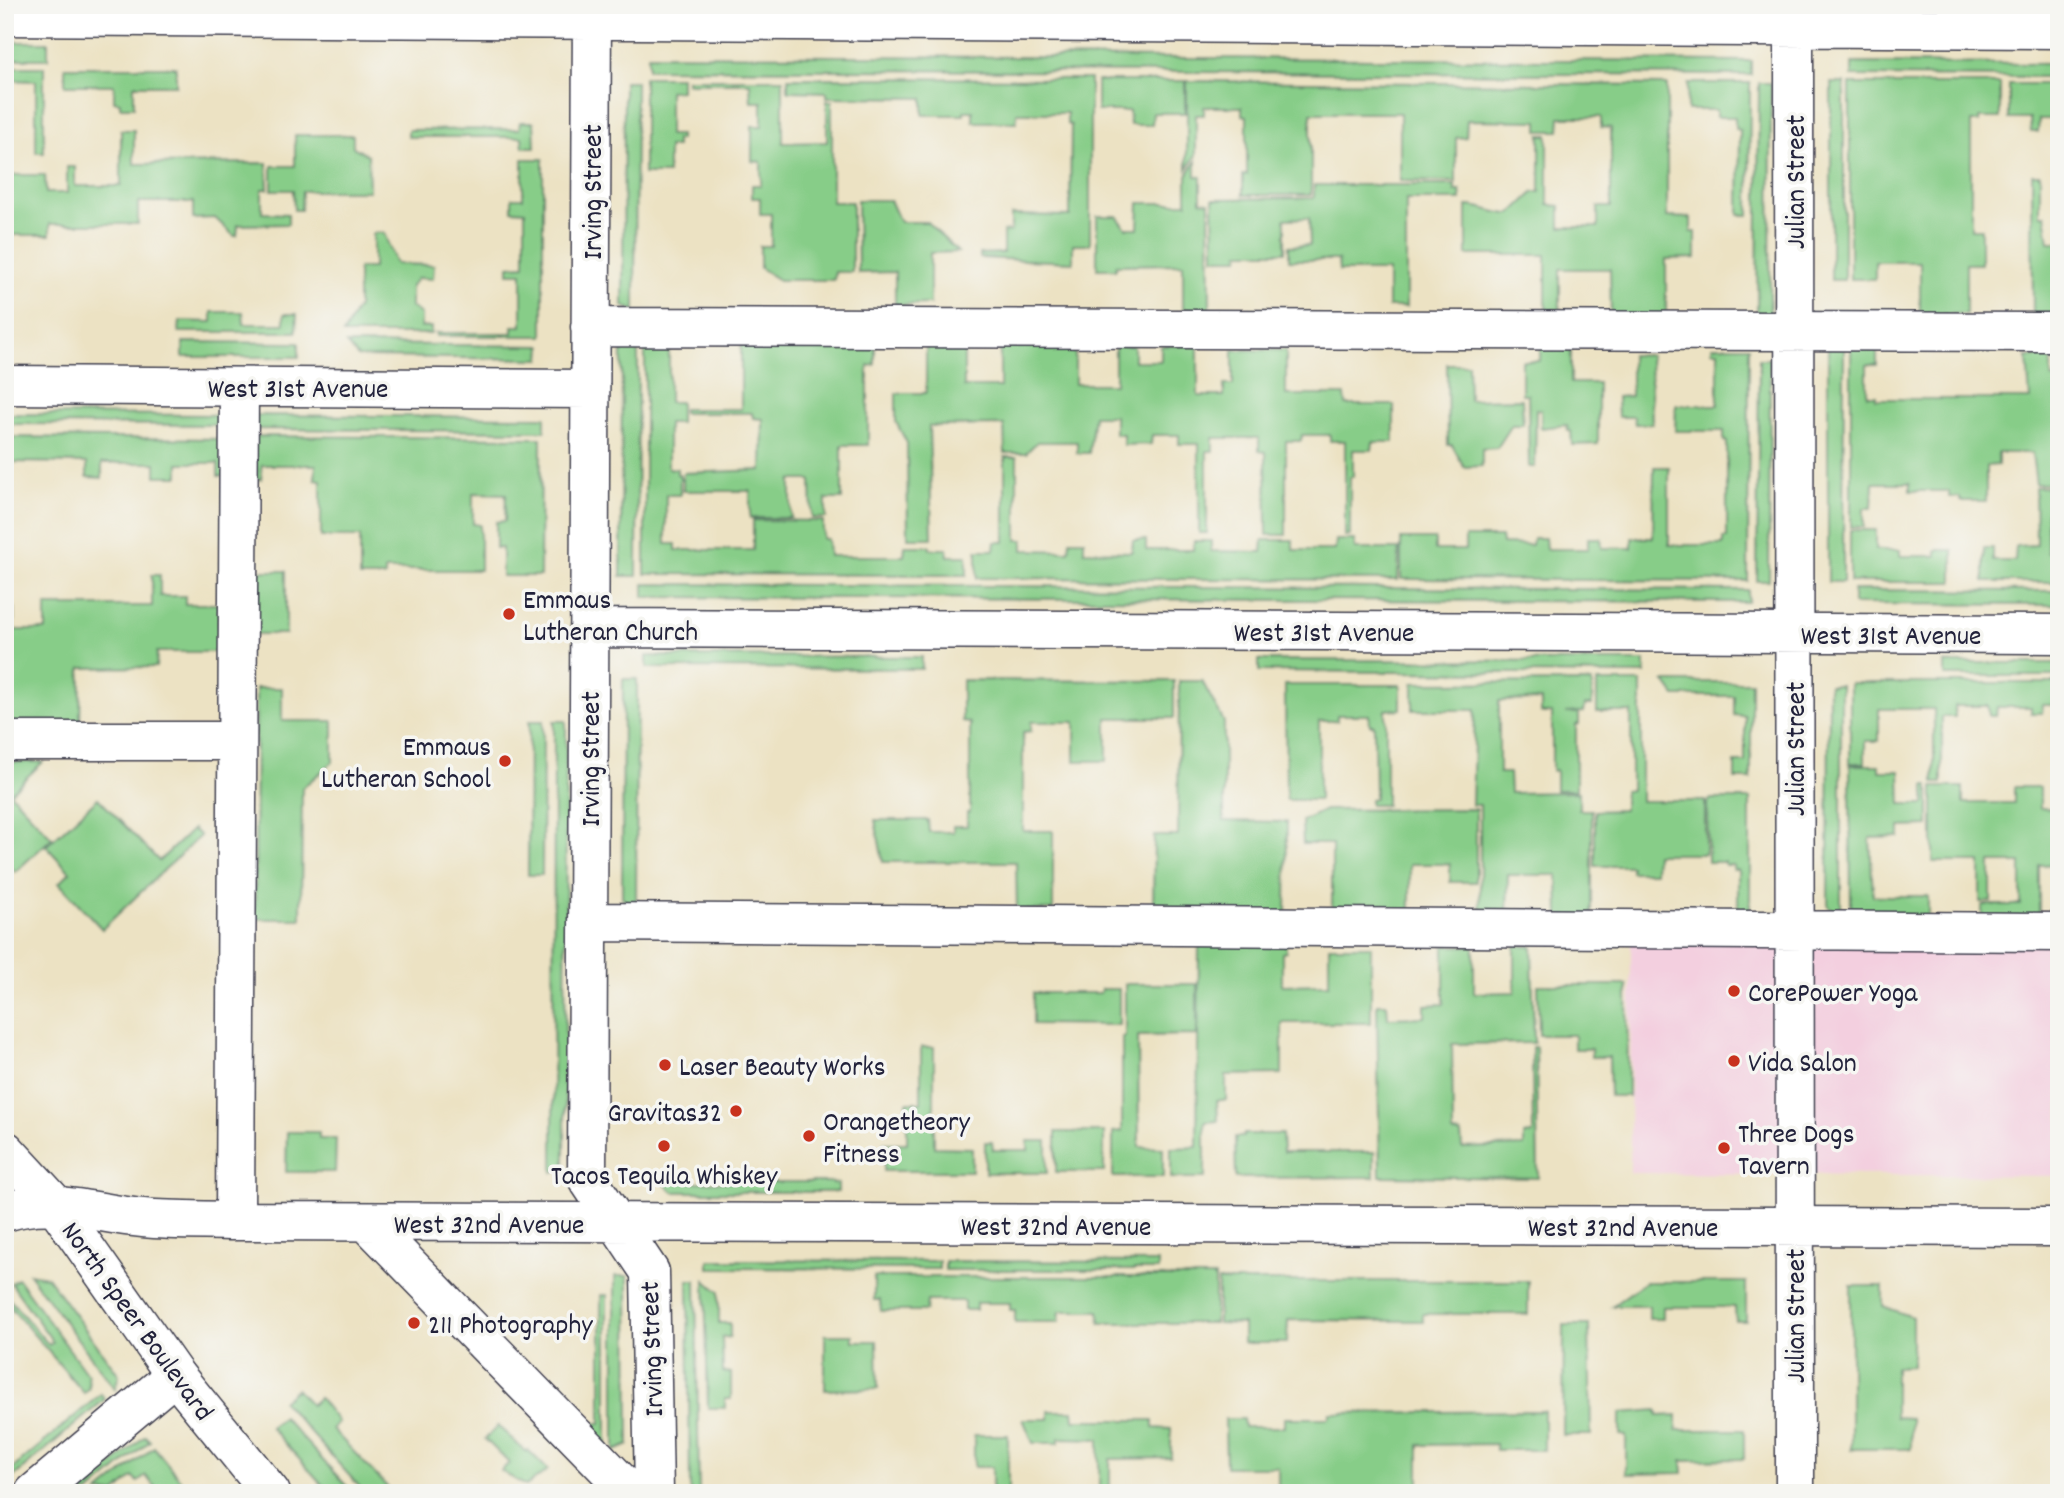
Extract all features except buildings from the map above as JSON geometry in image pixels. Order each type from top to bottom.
[{"type":"street","points":[[5,16],[592,12],[1794,16],[2059,29]]},
{"type":"street","name":"Irving Street","points":[[592,12],[587,1178],[650,1272],[654,1493]]},
{"type":"street","name":"Julian Street","points":[[1794,16],[1795,1493]]},
{"type":"street","points":[[590,327],[2059,332]]},
{"type":"street","name":"West 31st Avenue","points":[[5,385],[590,389]]},
{"type":"street","points":[[235,1221],[239,387]]},
{"type":"street","name":"West 31st Avenue","points":[[589,628],[2059,634]]},
{"type":"street","points":[[5,741],[237,741]]},
{"type":"street","points":[[589,922],[2059,932]]},
{"type":"street","name":"North Speer Boulevard","points":[[5,1150],[54,1203],[175,1375],[271,1493]]},
{"type":"street","name":"West 32nd Avenue","points":[[5,1212],[27,1204],[54,1203],[93,1212],[142,1218],[235,1221],[2059,1227]]},
{"type":"street","points":[[367,1222],[631,1493]]},
{"type":"street","points":[[34,1493],[175,1375]]},
{"type":"shaded area","points":[[1631,940],[2059,943],[2059,1176],[1630,1173]]},
{"type":"green space","points":[[5,42],[48,42],[48,59],[5,59]]},
{"type":"green space","points":[[648,55],[1751,61],[1751,75],[648,69]]},
{"type":"green space","points":[[1852,63],[2059,64],[2059,77],[1852,76]]},
{"type":"green space","points":[[5,67],[44,67],[44,153],[36,153],[36,81],[5,80]]},
{"type":"green space","points":[[65,67],[176,67],[176,85],[134,85],[134,107],[120,107],[120,102],[114,101],[114,85],[65,85]]},
{"type":"green space","points":[[644,77],[681,77],[681,90],[669,91],[669,135],[680,135],[680,140],[676,140],[676,147],[668,147],[668,174],[644,174]]},
{"type":"green space","points":[[788,78],[1090,79],[1090,244],[1073,244],[1073,262],[980,258],[980,254],[1003,253],[1003,232],[1011,231],[1011,215],[1070,216],[1071,125],[1067,124],[1067,113],[1017,113],[1016,122],[973,122],[973,111],[964,111],[964,115],[923,115],[923,98],[827,97],[827,92],[788,91]]},
{"type":"green space","points":[[687,79],[783,79],[783,143],[827,142],[827,101],[832,101],[832,202],[852,202],[852,272],[835,272],[834,280],[779,280],[760,268],[760,246],[771,246],[771,214],[760,214],[760,198],[752,198],[752,185],[761,185],[761,162],[752,161],[752,126],[762,126],[762,102],[751,102],[750,83],[687,83]]},
{"type":"green space","points":[[624,81],[636,81],[635,311],[623,306]]},
{"type":"green space","points":[[1097,81],[1185,81],[1185,113],[1153,113],[1152,125],[1130,125],[1129,111],[1097,111]]},
{"type":"green space","points":[[1187,81],[1667,85],[1667,217],[1691,218],[1691,232],[1696,232],[1696,258],[1666,259],[1666,316],[1611,316],[1610,269],[1560,269],[1560,314],[1546,314],[1546,255],[1467,255],[1467,206],[1511,214],[1534,192],[1540,192],[1540,135],[1548,135],[1548,205],[1560,206],[1560,227],[1598,227],[1598,207],[1611,207],[1611,128],[1601,127],[1601,117],[1560,117],[1559,131],[1538,131],[1538,121],[1467,120],[1466,137],[1456,138],[1456,182],[1400,181],[1400,113],[1311,113],[1311,195],[1243,195],[1243,175],[1247,175],[1247,116],[1242,115],[1242,107],[1204,107],[1204,115],[1196,115],[1196,155],[1187,169]]},
{"type":"green space","points":[[1688,83],[1750,83],[1749,215],[1739,215],[1740,130],[1735,129],[1735,117],[1716,117],[1716,110],[1687,110]]},
{"type":"green space","points":[[1759,83],[1771,83],[1770,319],[1757,319]]},
{"type":"green space","points":[[1831,83],[1844,83],[1844,280],[1831,280]]},
{"type":"green space","points":[[1850,84],[2000,84],[2000,118],[1979,118],[1979,122],[1971,122],[1971,229],[1981,229],[1981,264],[1966,264],[1966,314],[1920,314],[1920,262],[1875,262],[1875,279],[1850,279]]},
{"type":"green space","points":[[2009,84],[2059,84],[2059,119],[2039,119],[2038,132],[2031,132],[2030,119],[2009,119]]},
{"type":"green space","points":[[520,122],[534,122],[535,147],[523,147],[522,137],[408,137],[408,130],[519,129]]},
{"type":"green space","points":[[121,130],[134,130],[134,164],[267,163],[268,189],[262,189],[262,213],[288,214],[288,224],[238,225],[237,236],[234,236],[215,218],[193,219],[193,202],[138,202],[138,224],[50,224],[50,235],[5,235],[5,175],[45,175],[46,193],[67,193],[67,167],[75,167],[75,186],[121,186]]},
{"type":"green space","points":[[295,135],[353,135],[353,147],[368,155],[369,191],[302,191],[301,210],[294,210],[293,190],[272,190],[272,166],[295,166]]},
{"type":"green space","points":[[523,159],[543,159],[543,336],[436,336],[436,333],[513,333],[513,326],[522,326],[522,273],[509,273],[509,266],[525,265],[525,211],[512,210],[512,198],[523,198]]},
{"type":"green space","points":[[1196,161],[1196,176],[1201,177],[1201,201],[1209,202],[1210,309],[1183,309],[1183,264],[1116,265],[1116,269],[1097,269],[1097,216],[1117,216],[1126,228],[1138,228],[1139,203],[1187,203],[1187,175]]},
{"type":"green space","points":[[2032,174],[2040,174],[2040,214],[2045,214],[2049,242],[2059,242],[2059,317],[2033,317]]},
{"type":"green space","points":[[1314,185],[1455,185],[1455,191],[1460,191],[1461,200],[1406,200],[1406,307],[1388,307],[1388,271],[1339,271],[1338,260],[1289,260],[1289,246],[1310,245],[1309,218],[1285,219],[1285,252],[1240,252],[1239,258],[1214,258],[1213,199],[1314,198]]},
{"type":"green space","points":[[857,200],[890,200],[900,222],[927,222],[958,252],[930,253],[930,304],[895,305],[895,272],[858,273]]},
{"type":"green space","points":[[373,233],[384,233],[396,264],[434,265],[433,279],[418,278],[411,286],[411,307],[421,314],[421,327],[431,327],[431,334],[343,334],[358,307],[358,268],[373,268]]},
{"type":"green space","points":[[212,312],[243,312],[244,324],[284,324],[284,314],[297,314],[296,332],[179,332],[180,321],[212,322]]},
{"type":"green space","points":[[183,342],[299,343],[299,357],[183,357]]},
{"type":"green space","points":[[645,342],[680,342],[680,350],[669,350],[669,402],[680,402],[680,423],[668,423],[668,468],[677,469],[677,474],[680,475],[680,495],[666,495],[666,544],[676,544],[676,550],[753,550],[753,520],[823,521],[823,539],[828,539],[829,556],[904,556],[905,546],[930,546],[930,549],[947,549],[948,556],[967,556],[967,575],[645,574]]},
{"type":"green space","points":[[1540,342],[1571,342],[1571,383],[1598,383],[1598,444],[1572,445],[1571,431],[1568,431],[1567,425],[1541,428],[1541,410],[1536,409],[1535,467],[1529,467],[1528,394],[1522,394],[1522,361],[1540,361]]},
{"type":"green space","points":[[741,343],[875,343],[875,365],[868,366],[868,445],[842,445],[842,499],[826,499],[826,518],[812,518],[811,480],[791,480],[791,518],[750,518],[750,491],[683,491],[683,473],[762,470],[763,419],[753,418],[752,413],[683,413],[683,409],[741,409]]},
{"type":"green space","points":[[346,344],[542,346],[541,359],[358,357]]},
{"type":"green space","points":[[622,344],[638,344],[637,576],[621,576]]},
{"type":"green space","points":[[926,345],[964,346],[964,387],[1000,387],[1000,345],[1075,345],[1075,384],[1115,384],[1115,346],[1134,346],[1134,361],[1161,361],[1161,346],[1198,345],[1198,396],[1224,396],[1224,385],[1233,385],[1233,350],[1286,350],[1286,395],[1345,395],[1346,405],[1394,405],[1394,442],[1373,442],[1372,450],[1353,450],[1350,536],[1345,536],[1345,441],[1330,441],[1330,435],[1302,435],[1301,441],[1286,441],[1286,535],[1267,535],[1266,452],[1259,451],[1259,438],[1213,438],[1213,451],[1207,451],[1207,533],[1199,533],[1199,444],[1179,444],[1179,435],[1152,435],[1151,444],[1123,445],[1123,434],[1115,434],[1115,416],[1094,416],[1089,453],[1077,453],[1077,442],[1037,442],[1026,453],[1005,453],[1004,425],[929,426],[932,538],[908,538],[907,443],[896,422],[896,393],[926,393]]},
{"type":"green space","points":[[2037,345],[2059,345],[2059,361],[2051,361],[2051,378],[2059,379],[2059,484],[2036,484],[2032,453],[1998,453],[1998,465],[1986,466],[1986,501],[1960,501],[1960,497],[1949,497],[1949,491],[1910,491],[1910,483],[1873,483],[1872,508],[1864,508],[1864,527],[1851,527],[1851,348],[1877,348],[1877,365],[1867,365],[1867,395],[1876,395],[1876,399],[2030,399],[2027,357],[2038,357]]},
{"type":"green space","points":[[1712,346],[1749,346],[1748,581],[1401,579],[1401,539],[1435,539],[1435,550],[1465,550],[1465,537],[1501,537],[1502,544],[1532,545],[1533,538],[1545,538],[1546,549],[1588,549],[1588,538],[1601,538],[1602,548],[1632,548],[1632,538],[1653,538],[1654,467],[1669,467],[1669,545],[1723,545],[1723,538],[1727,538],[1727,442],[1724,441],[1724,431],[1675,431],[1676,405],[1718,405],[1718,351],[1712,351]]},
{"type":"green space","points":[[1828,347],[1844,347],[1843,582],[1828,582]]},
{"type":"green space","points":[[1631,355],[1650,355],[1652,424],[1635,424],[1634,417],[1618,417],[1617,397],[1631,396]]},
{"type":"green space","points":[[1759,359],[1770,359],[1769,581],[1757,581]]},
{"type":"green space","points":[[1447,364],[1468,364],[1469,400],[1522,399],[1523,425],[1512,425],[1497,448],[1482,449],[1482,466],[1464,467],[1452,445],[1448,445]]},
{"type":"green space","points":[[5,414],[225,415],[225,425],[5,424]]},
{"type":"green space","points":[[244,415],[545,417],[545,431],[244,429]]},
{"type":"green space","points":[[251,436],[541,438],[540,576],[502,576],[502,548],[496,548],[496,522],[505,521],[506,494],[473,493],[473,524],[480,525],[480,570],[385,570],[385,577],[360,577],[360,537],[321,537],[321,480],[315,479],[316,465],[262,465],[261,479],[251,479]]},
{"type":"green space","points":[[5,437],[226,439],[226,476],[218,476],[218,463],[179,463],[179,476],[156,476],[156,463],[102,463],[102,478],[87,477],[87,463],[5,462]]},
{"type":"green space","points":[[1005,457],[1017,457],[1017,540],[1023,540],[1023,550],[1069,551],[1070,540],[1084,540],[1084,551],[1132,552],[1133,540],[1146,540],[1146,550],[1193,550],[1194,541],[1211,541],[1211,551],[1262,552],[1263,540],[1293,540],[1293,550],[1335,550],[1336,540],[1355,540],[1355,549],[1399,549],[1398,580],[977,578],[977,550],[994,550],[995,542],[1005,542]]},
{"type":"green space","points":[[2035,487],[2047,487],[2047,552],[2059,552],[2059,582],[1984,582],[1984,548],[1993,548],[1993,561],[2015,561],[2016,546],[2036,545]]},
{"type":"green space","points":[[1850,530],[1876,530],[1876,550],[1900,550],[1900,556],[1936,556],[1936,550],[1953,550],[1953,582],[1850,582]]},
{"type":"green space","points":[[257,571],[286,571],[286,634],[250,634]]},
{"type":"green space","points":[[152,575],[160,575],[160,596],[185,596],[185,604],[219,604],[219,652],[157,652],[156,667],[81,668],[80,725],[5,725],[5,608],[14,608],[14,630],[46,630],[46,606],[152,606]]},
{"type":"green space","points":[[644,584],[1748,590],[1748,602],[644,597]]},
{"type":"green space","points":[[1853,590],[2059,591],[2059,605],[1853,604]]},
{"type":"green space","points":[[647,656],[922,657],[922,669],[647,668]]},
{"type":"green space","points":[[1259,660],[1645,661],[1645,674],[1259,671]]},
{"type":"green space","points":[[1945,663],[2059,663],[2059,676],[1945,676]]},
{"type":"green space","points":[[623,679],[637,679],[636,910],[622,897]]},
{"type":"green space","points":[[962,680],[1174,681],[1174,718],[1107,718],[1107,761],[1075,761],[1075,722],[1031,722],[1031,731],[1023,732],[1023,831],[1053,831],[1053,910],[1017,910],[1016,862],[883,862],[875,820],[928,820],[929,832],[953,832],[953,826],[967,826],[967,813],[970,812],[970,723],[962,722]]},
{"type":"green space","points":[[1179,681],[1202,681],[1224,722],[1224,821],[1287,822],[1286,916],[1153,915],[1154,836],[1178,836]]},
{"type":"green space","points":[[1592,682],[1592,705],[1585,705],[1584,712],[1566,713],[1579,713],[1579,724],[1576,725],[1576,790],[1556,790],[1556,770],[1552,771],[1552,713],[1541,713],[1541,700],[1499,701],[1499,773],[1509,773],[1510,793],[1579,792],[1579,810],[1592,810],[1592,916],[1559,916],[1558,875],[1508,875],[1507,916],[1480,916],[1480,805],[1472,805],[1475,710],[1413,710],[1413,683]]},
{"type":"green space","points":[[1597,682],[1641,682],[1641,801],[1705,801],[1705,854],[1656,854],[1655,872],[1631,872],[1631,866],[1595,866],[1595,811],[1624,810],[1624,791],[1631,790],[1631,712],[1597,712]]},
{"type":"green space","points":[[1665,682],[1751,682],[1751,779],[1735,779],[1735,762],[1745,762],[1745,716],[1734,715],[1734,696],[1675,696]]},
{"type":"green space","points":[[1850,683],[2059,683],[2059,705],[2043,705],[2042,713],[2031,713],[2031,707],[1997,707],[1996,716],[1989,716],[1988,706],[1955,706],[1955,717],[1942,717],[1942,783],[1934,783],[1934,709],[1879,709],[1879,741],[1865,741],[1865,763],[1850,763]]},
{"type":"green space","points":[[1285,685],[1401,685],[1401,709],[1386,710],[1386,805],[1370,805],[1370,799],[1375,798],[1374,725],[1370,725],[1369,715],[1337,715],[1337,721],[1319,721],[1319,800],[1286,800]]},
{"type":"green space","points":[[1829,685],[1841,685],[1841,916],[1828,906]]},
{"type":"green space","points":[[256,688],[282,688],[282,721],[333,721],[333,762],[302,788],[301,919],[255,919]]},
{"type":"green space","points":[[529,721],[543,721],[542,875],[528,875]]},
{"type":"green space","points":[[554,721],[566,721],[565,1167],[553,1172]]},
{"type":"green space","points":[[5,762],[43,762],[10,793],[52,838],[15,872],[5,862]]},
{"type":"green space","points":[[1850,765],[1879,765],[1879,771],[1900,771],[1901,804],[1925,804],[1925,785],[1929,785],[1929,826],[1900,827],[1900,837],[1870,838],[1873,896],[1928,896],[1928,918],[1851,919]]},
{"type":"green space","points":[[1933,787],[1963,787],[1963,803],[2014,803],[2014,787],[2040,787],[2040,808],[2059,809],[2059,864],[2039,865],[2039,917],[1982,917],[1982,905],[2021,905],[2021,863],[1991,863],[1991,902],[1980,902],[1980,862],[1933,862]]},
{"type":"green space","points":[[98,798],[159,861],[193,829],[200,836],[102,929],[59,883],[70,872],[46,846]]},
{"type":"green space","points":[[1711,799],[1750,799],[1750,922],[1726,922],[1726,908],[1738,907],[1738,870],[1733,870],[1733,865],[1725,865],[1725,862],[1708,862],[1707,803]]},
{"type":"green space","points":[[1476,809],[1476,882],[1450,882],[1450,864],[1410,864],[1410,916],[1332,916],[1332,844],[1303,844],[1302,821],[1325,810]]},
{"type":"green space","points":[[1199,944],[1286,944],[1286,952],[1282,953],[1282,985],[1329,984],[1329,946],[1371,946],[1371,1023],[1282,1023],[1282,1074],[1226,1075],[1226,1100],[1217,1100],[1218,1121],[1205,1122],[1205,1178],[1171,1178],[1171,1148],[1197,1147]]},
{"type":"green space","points":[[1444,946],[1474,946],[1474,993],[1515,992],[1515,946],[1532,946],[1534,1043],[1452,1044],[1453,1133],[1461,1134],[1462,1148],[1524,1146],[1524,1135],[1533,1134],[1532,1047],[1536,1047],[1538,1178],[1380,1176],[1377,1004],[1387,1004],[1388,1018],[1425,1017],[1425,1005],[1444,1004]]},
{"type":"green space","points":[[1125,984],[1197,984],[1197,1035],[1138,1036],[1139,1147],[1163,1148],[1163,1177],[1113,1177],[1113,1132],[1122,1131]]},
{"type":"green space","points":[[1538,985],[1627,985],[1628,1096],[1610,1096],[1609,1057],[1591,1057],[1591,1049],[1574,1049],[1574,1035],[1539,1035]]},
{"type":"green space","points":[[1101,989],[1119,989],[1119,1025],[1033,1024],[1033,993],[1100,993]]},
{"type":"green space","points":[[921,1047],[934,1047],[934,1147],[972,1148],[972,1171],[884,1171],[884,1143],[907,1143],[907,1102],[921,1102]]},
{"type":"green space","points":[[287,1132],[319,1132],[319,1139],[336,1139],[335,1172],[286,1172]]},
{"type":"green space","points":[[1056,1132],[1104,1132],[1104,1172],[1056,1172]]},
{"type":"green space","points":[[1244,1134],[1282,1134],[1283,1152],[1374,1152],[1374,1177],[1236,1178],[1235,1137],[1243,1137]]},
{"type":"green space","points":[[1028,1141],[1047,1141],[1047,1173],[985,1173],[985,1142],[992,1142],[993,1150],[1028,1150]]},
{"type":"green space","points":[[663,1182],[829,1182],[838,1184],[838,1192],[673,1192]]},
{"type":"green space","points":[[709,1260],[939,1261],[939,1269],[709,1268]]},
{"type":"green space","points":[[945,1261],[1158,1262],[1158,1270],[945,1270]]},
{"type":"green space","points":[[29,1274],[47,1277],[119,1375],[115,1389]]},
{"type":"green space","points":[[615,1276],[628,1276],[629,1445],[615,1451]]},
{"type":"green space","points":[[874,1277],[1215,1277],[1215,1323],[1100,1323],[1099,1311],[1060,1311],[1059,1322],[1015,1322],[1015,1310],[1010,1310],[1010,1303],[976,1303],[976,1310],[964,1310],[964,1301],[927,1301],[926,1311],[881,1311],[880,1300],[874,1300]]},
{"type":"green space","points":[[18,1279],[88,1375],[89,1388],[84,1393],[5,1301],[5,1294],[49,1345],[53,1342],[11,1283]]},
{"type":"green space","points":[[688,1280],[696,1280],[699,1493],[690,1493]]},
{"type":"green space","points":[[705,1280],[719,1292],[719,1323],[730,1323],[730,1337],[722,1338],[723,1372],[731,1373],[731,1399],[725,1399],[725,1408],[708,1408]]},
{"type":"green space","points":[[1218,1281],[1528,1281],[1528,1314],[1423,1314],[1423,1321],[1288,1320],[1287,1343],[1243,1343],[1243,1324],[1218,1323]]},
{"type":"green space","points":[[1645,1282],[1746,1282],[1746,1321],[1736,1321],[1735,1307],[1663,1307],[1663,1319],[1649,1319],[1649,1306],[1612,1306]]},
{"type":"green space","points":[[1851,1286],[1883,1286],[1883,1306],[1912,1317],[1912,1366],[1895,1367],[1895,1417],[1911,1418],[1911,1449],[1851,1449]]},
{"type":"green space","points":[[601,1295],[607,1295],[607,1445],[571,1423],[601,1423]]},
{"type":"green space","points":[[1564,1325],[1589,1325],[1591,1435],[1563,1435]]},
{"type":"green space","points":[[825,1335],[853,1335],[853,1341],[877,1341],[878,1389],[825,1390]]},
{"type":"green space","points":[[296,1389],[311,1405],[319,1398],[338,1422],[332,1429],[393,1493],[365,1493],[282,1401]]},
{"type":"green space","points":[[101,1394],[105,1399],[5,1484],[5,1475]]},
{"type":"green space","points":[[1657,1410],[1658,1416],[1677,1415],[1677,1430],[1744,1430],[1744,1459],[1682,1460],[1683,1473],[1626,1474],[1626,1436],[1620,1435],[1620,1413]]},
{"type":"green space","points":[[1049,1411],[1073,1411],[1074,1420],[1153,1420],[1153,1428],[1171,1429],[1171,1458],[1110,1459],[1110,1493],[1099,1493],[1099,1439],[1059,1438],[1059,1443],[1033,1443],[1023,1419],[1049,1419]]},
{"type":"green space","points":[[1544,1411],[1544,1450],[1496,1450],[1495,1444],[1419,1445],[1419,1493],[1278,1493],[1278,1467],[1226,1467],[1225,1419],[1243,1419],[1244,1427],[1284,1427],[1284,1418],[1329,1418],[1330,1413]]},
{"type":"green space","points":[[283,1417],[353,1493],[330,1493],[270,1427]]},
{"type":"green space","points":[[498,1426],[548,1470],[526,1486],[501,1471],[509,1463],[485,1439]]},
{"type":"green space","points":[[974,1435],[1008,1435],[1008,1492],[992,1492],[992,1467],[974,1467]]},
{"type":"green space","points":[[145,1436],[150,1441],[89,1493],[79,1493]]},
{"type":"green space","points":[[154,1447],[191,1493],[160,1493],[146,1476],[138,1482],[133,1477],[115,1493],[98,1493]]},
{"type":"place","name":"Emmaus Lutheran Church","points":[[509,614]]},
{"type":"place","name":"Emmaus Lutheran School","points":[[505,761]]},
{"type":"place","name":"CorePower Yoga","points":[[1734,991]]},
{"type":"place","name":"Vida Salon","points":[[1734,1061]]},
{"type":"place","name":"Laser Beauty Works","points":[[665,1065]]},
{"type":"place","name":"Gravitas32","points":[[736,1111]]},
{"type":"place","name":"Orangetheory Fitness","points":[[809,1136]]},
{"type":"place","name":"Tacos Tequila Whiskey","points":[[664,1146]]},
{"type":"place","name":"Three Dogs Tavern","points":[[1724,1148]]},
{"type":"place","name":"211 Photography","points":[[414,1323]]}]
